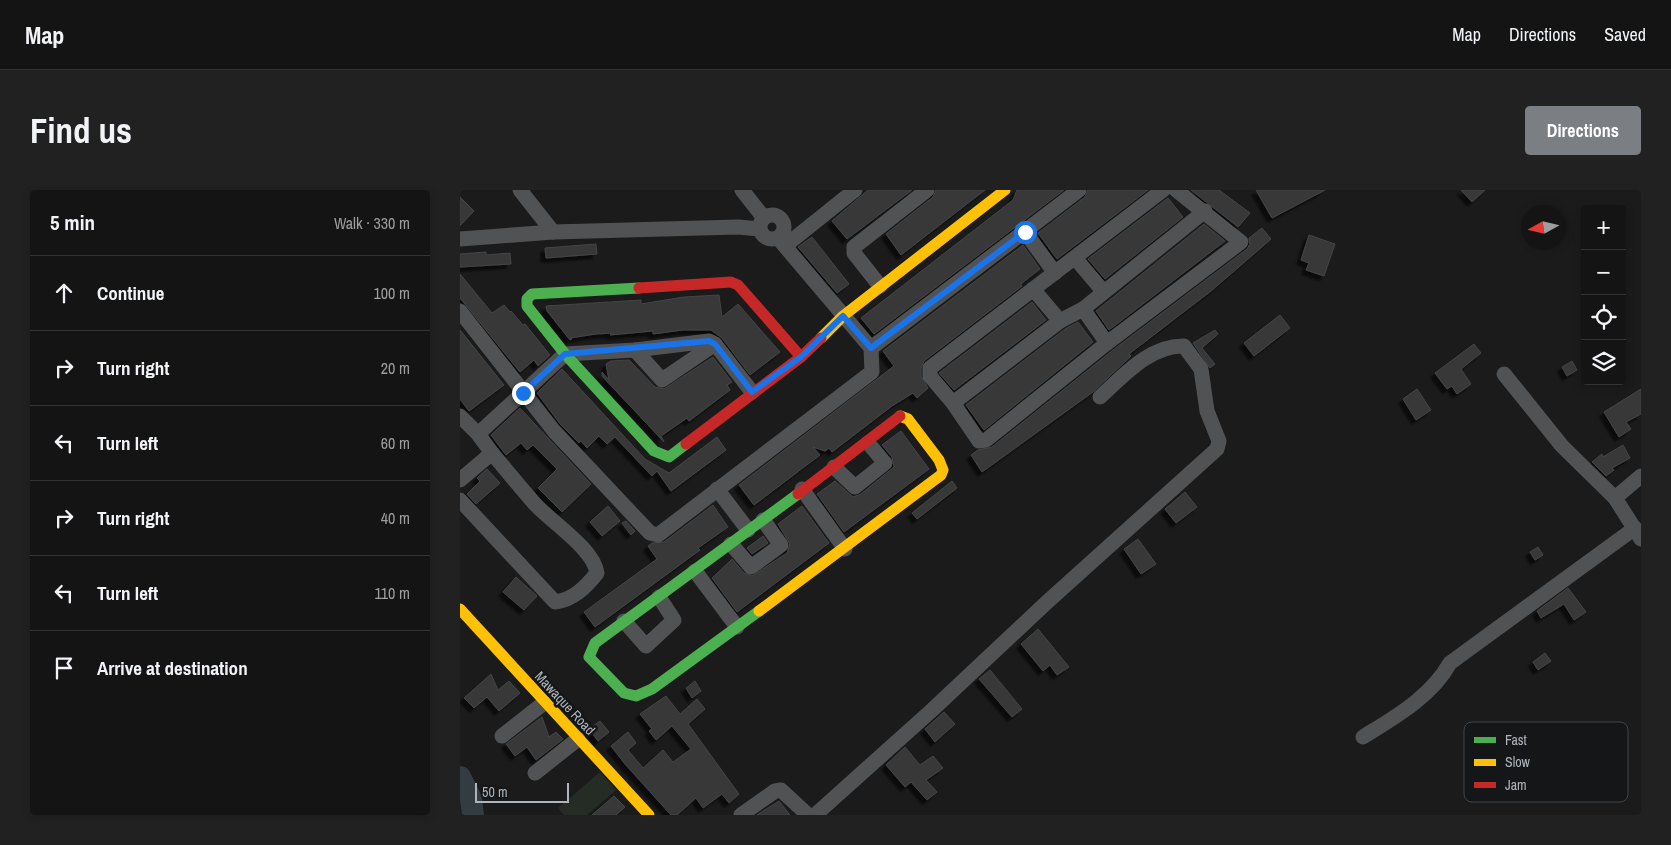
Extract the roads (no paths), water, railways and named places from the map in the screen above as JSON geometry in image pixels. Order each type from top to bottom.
[{"type":"street","points":[[520,190],[553,232]]},
{"type":"street","points":[[460,311],[554,431],[650,533],[658,535],[872,372],[871,348],[782,242],[767,238],[762,223],[742,190]]},
{"type":"street","points":[[782,242],[855,190]]},
{"type":"street","points":[[880,286],[854,254],[854,247],[927,190]]},
{"type":"street","points":[[801,357],[738,285],[731,282],[532,294],[527,299],[527,306],[565,354],[654,450],[669,457],[752,392],[801,357],[843,316],[1005,190]]},
{"type":"street","points":[[871,348],[1079,190]]},
{"type":"street","points":[[1164,190],[930,368],[930,376],[953,403],[978,441],[986,440],[1107,343],[1241,242],[1176,190]]},
{"type":"street","points":[[953,403],[1060,321],[1083,310],[1103,291],[1205,212]]},
{"type":"street","points":[[460,239],[553,232],[738,227],[762,223],[775,215],[782,219],[784,232],[782,242]]},
{"type":"street","points":[[1025,232],[1055,273]]},
{"type":"street","points":[[1075,258],[1103,291]]},
{"type":"street","points":[[1033,289],[1060,321]]},
{"type":"street","points":[[1083,310],[1107,343]]},
{"type":"street","points":[[478,434],[565,354],[635,350],[706,341],[715,344],[752,392]]},
{"type":"street","points":[[635,350],[666,384],[715,344]]},
{"type":"street","points":[[815,815],[931,712],[1046,603],[1217,449],[1219,441],[1207,411],[1201,369],[1184,346],[1162,350],[1142,361],[1100,397]]},
{"type":"street","points":[[1363,737],[1406,710],[1440,680],[1450,663],[1638,533],[1615,498],[1562,446],[1504,374]]},
{"type":"street","points":[[900,416],[908,419],[939,460],[943,470],[940,475],[845,549],[652,689],[636,696],[624,693],[589,657],[595,643],[834,467],[900,416]]},
{"type":"street","points":[[460,500],[555,602],[565,601],[578,592],[597,573],[596,564],[570,535],[536,505],[492,454],[478,434],[461,419]]},
{"type":"street","points":[[834,467],[855,487],[885,464],[868,442]]},
{"type":"street","points":[[460,480],[492,454]]},
{"type":"street","points":[[1615,498],[1641,476]]},
{"type":"street","points":[[717,489],[748,530]]},
{"type":"street","points":[[802,490],[845,549]]},
{"type":"street","points":[[731,544],[751,567],[781,545],[763,520]]},
{"type":"street","points":[[695,571],[737,627]]},
{"type":"street","points":[[624,621],[646,646],[674,620],[659,597]]},
{"type":"street","name":"Mawaque Road","points":[[460,609],[544,703],[649,815]]},
{"type":"street","points":[[502,736],[544,703]]},
{"type":"street","points":[[535,773],[578,739]]},
{"type":"street","points":[[741,815],[775,791],[781,790],[808,815]]},
{"type":"waterway","points":[[460,777],[471,799],[473,815]]}]
